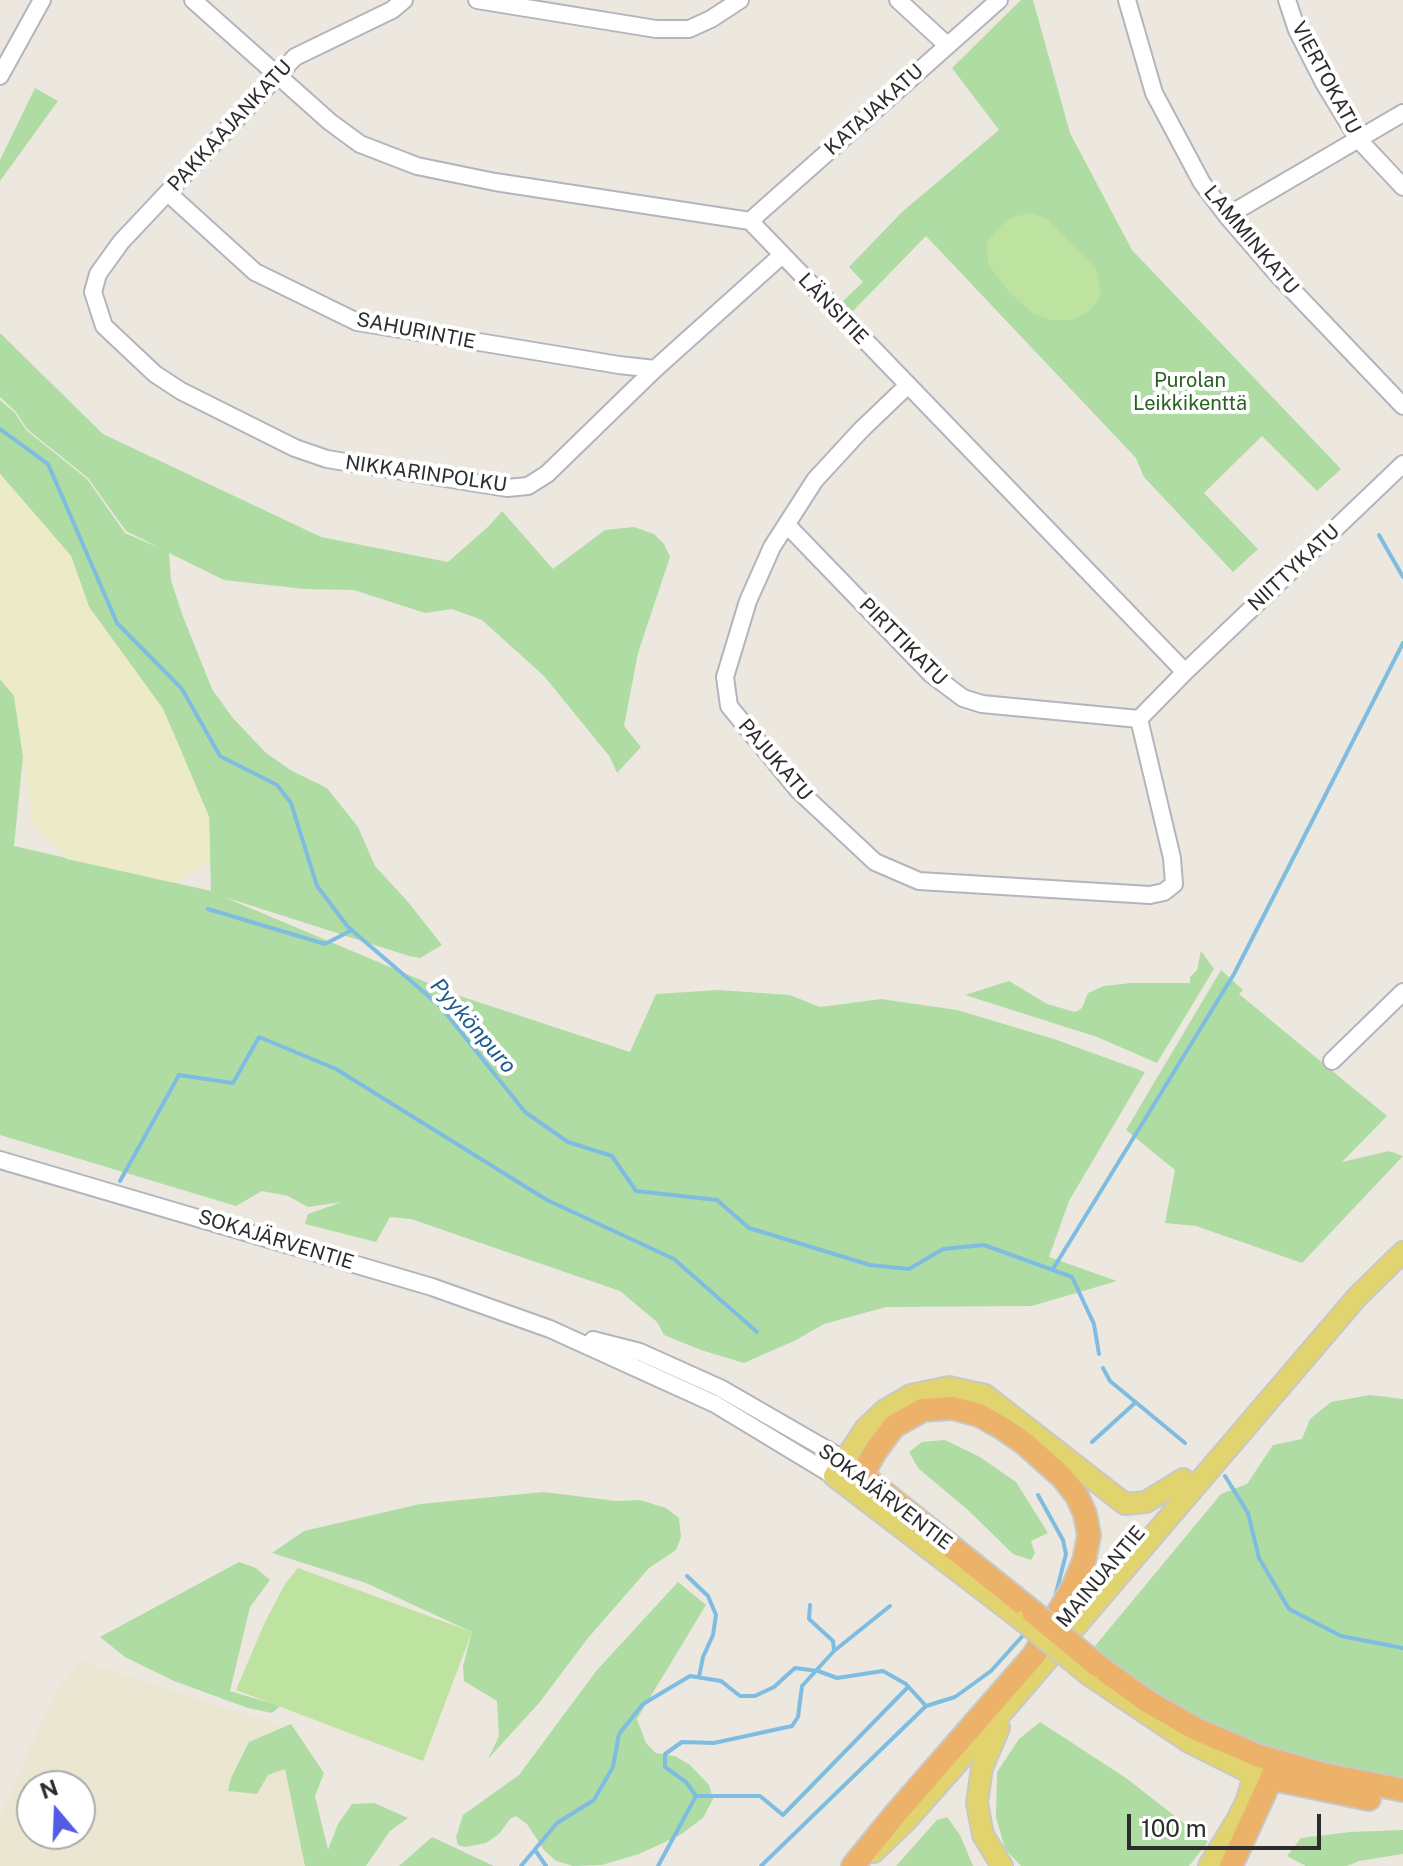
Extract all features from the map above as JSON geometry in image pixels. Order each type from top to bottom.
[{"type":"highway","points":[[847,1474],[894,1426],[923,1410],[952,1408],[979,1415],[1002,1428],[1062,1477],[1077,1496],[1089,1535],[1084,1561],[1074,1585],[1034,1655]]},
{"type":"highway","name":"SOKAJÄRVENTIE","points":[[847,1474],[1094,1670],[1266,1768]]},
{"type":"highway","name":"MAINUANTIE","points":[[856,1866],[897,1812],[1034,1655]]},
{"type":"highway","points":[[1266,1768],[1327,1775],[1403,1790]]},
{"type":"highway","points":[[1266,1768],[1365,1799],[1403,1803]]},
{"type":"highway","points":[[1231,1866],[1266,1768]]},
{"type":"main road","name":"MAINUANTIE","points":[[856,1866],[906,1821],[1357,1297],[1403,1252]]},
{"type":"main road","name":"MAINUANTIE","points":[[1034,1655],[1183,1479],[1333,1313],[1357,1297]]},
{"type":"main road","points":[[847,1474],[865,1429],[885,1410],[911,1395],[949,1387],[985,1395],[1125,1504],[1146,1502],[1183,1479]]},
{"type":"main road","points":[[1002,1866],[983,1835],[977,1803],[978,1784],[989,1748],[1012,1701]]},
{"type":"main road","points":[[1209,1866],[1266,1768]]},
{"type":"street","points":[[0,76],[42,0]]},
{"type":"street","points":[[193,0],[275,75],[360,144],[417,166],[495,182],[750,221]]},
{"type":"street","name":"PAKKAAJANKATU","points":[[93,292],[98,274],[107,259],[275,75],[295,57],[392,10],[404,0]]},
{"type":"street","points":[[477,0],[656,29],[689,29],[740,0]]},
{"type":"street","points":[[898,0],[947,45]]},
{"type":"street","name":"KATAJAKATU","points":[[750,221],[999,0]]},
{"type":"street","name":"LAMMINKATU","points":[[1127,0],[1154,93],[1202,183],[1278,275],[1403,406]]},
{"type":"street","name":"VIERTOKATU","points":[[1287,0],[1297,30],[1324,83],[1358,139],[1403,187]]},
{"type":"street","points":[[1227,216],[1403,113]]},
{"type":"street","name":"SAHURINTIE","points":[[168,193],[255,272],[357,322],[655,369]]},
{"type":"street","name":"LÄNSITIE","points":[[750,221],[1185,672]]},
{"type":"street","name":"NIKKARINPOLKU","points":[[93,292],[104,326],[155,374],[208,407],[295,448],[327,459],[492,486],[528,486],[547,474],[655,369],[782,255]]},
{"type":"street","name":"PAJUKATU","points":[[907,386],[815,480],[760,571],[733,642],[725,677],[729,706],[798,790],[875,862],[919,881],[1150,895],[1164,892],[1174,884],[1172,858],[1139,719]]},
{"type":"street","name":"NIITTYKATU","points":[[1185,672],[1403,464]]},
{"type":"street","name":"PIRTTIKATU","points":[[787,525],[931,674],[963,698],[982,704],[1139,719]]},
{"type":"street","points":[[1139,719],[1185,672]]},
{"type":"street","points":[[1332,1061],[1403,992]]},
{"type":"street","name":"SOKAJÄRVENTIE","points":[[0,1160],[432,1287],[550,1329],[640,1352],[720,1388],[847,1474]]},
{"type":"shaded area","points":[[79,1661],[279,1724],[309,1866],[0,1866],[0,1818],[16,1781],[16,1850],[96,1850],[96,1770],[21,1770],[52,1698]]},
{"type":"green space","name":"Purolan Leikkikenttä","points":[[1021,0],[1033,0],[1070,133],[1132,250],[1341,469],[1317,491],[1262,436],[1204,493],[1258,549],[1233,572],[1144,477],[1136,458],[926,236],[851,313],[841,303],[863,282],[849,267],[902,212],[999,130],[952,68]]},
{"type":"green space","points":[[35,88],[58,101],[0,181],[0,160]]},
{"type":"green space","points":[[1030,213],[1047,219],[1096,269],[1101,290],[1097,302],[1088,312],[1072,320],[1050,320],[1032,313],[1009,292],[988,264],[987,242],[997,229],[1010,218]]},
{"type":"green space","points":[[0,333],[103,434],[321,537],[448,562],[502,511],[553,569],[605,530],[634,527],[654,534],[664,544],[670,557],[638,653],[624,726],[641,747],[617,773],[610,757],[544,676],[482,620],[452,609],[425,613],[354,590],[304,589],[224,580],[169,553],[171,580],[212,689],[232,717],[266,753],[292,771],[327,788],[358,827],[375,866],[442,945],[420,958],[409,956],[224,897],[454,994],[630,1052],[656,994],[718,990],[790,995],[820,1007],[881,999],[957,1010],[1054,1039],[1145,1072],[1069,1201],[1049,1257],[1117,1281],[1032,1306],[886,1307],[824,1324],[744,1363],[664,1335],[657,1322],[620,1291],[411,1219],[390,1217],[376,1242],[305,1224],[308,1214],[342,1202],[308,1207],[288,1196],[262,1191],[236,1206],[0,1135],[0,679],[14,695],[23,756],[14,846],[211,891],[209,817],[163,709],[89,607],[71,556],[0,474],[0,400],[15,413],[26,430],[87,479],[125,533],[162,549],[126,531],[88,478],[27,429],[16,412],[0,397]]},
{"type":"green space","points":[[1201,951],[1214,969],[1157,1063],[1097,1037],[965,995],[1009,981],[1047,1004],[1075,1012],[1082,1008],[1088,993],[1104,986],[1190,983]]},
{"type":"green space","points":[[1221,970],[1243,990],[1239,994],[1387,1116],[1342,1162],[1389,1151],[1403,1156],[1302,1263],[1196,1226],[1165,1223],[1175,1170],[1126,1130]]},
{"type":"green space","points":[[1370,1395],[1403,1399],[1403,1778],[1331,1767],[1243,1740],[1189,1717],[1122,1674],[1095,1646],[1221,1494],[1247,1484],[1273,1445],[1302,1439],[1310,1419],[1331,1402]]},
{"type":"green space","points":[[945,1440],[980,1457],[1016,1482],[1048,1533],[1031,1541],[1035,1553],[1031,1560],[1013,1554],[968,1510],[918,1468],[909,1452],[922,1442]]},
{"type":"green space","points":[[544,1492],[616,1501],[640,1500],[666,1508],[679,1518],[681,1537],[676,1550],[649,1568],[588,1638],[539,1703],[488,1759],[499,1736],[497,1701],[464,1681],[463,1666],[472,1632],[366,1583],[272,1553],[304,1531],[420,1504]]},
{"type":"green space","points":[[239,1562],[256,1568],[270,1580],[250,1607],[230,1691],[280,1706],[272,1713],[248,1708],[174,1681],[125,1657],[100,1637]]},
{"type":"green space","points":[[298,1568],[472,1632],[423,1761],[236,1690],[265,1622],[285,1584]]},
{"type":"green space","points":[[678,1582],[706,1605],[637,1719],[646,1743],[656,1753],[675,1756],[690,1765],[709,1785],[713,1799],[703,1818],[680,1835],[639,1854],[602,1865],[573,1866],[556,1861],[544,1850],[527,1824],[516,1816],[486,1843],[465,1847],[458,1845],[456,1837],[463,1815],[519,1775],[597,1670]]},
{"type":"green space","points":[[1040,1722],[1126,1778],[1208,1842],[1189,1866],[1021,1866],[1005,1849],[996,1817],[997,1772],[1019,1739]]},
{"type":"green space","points":[[291,1724],[324,1773],[315,1796],[328,1850],[338,1824],[352,1804],[374,1803],[408,1818],[390,1831],[366,1866],[305,1866],[285,1769],[268,1775],[257,1794],[228,1791],[249,1742]]},
{"type":"green space","points":[[947,1817],[960,1835],[973,1866],[896,1866],[937,1820]]},
{"type":"green space","points":[[1403,1830],[1403,1854],[1347,1866],[1306,1866],[1287,1856],[1301,1838]]},
{"type":"green space","points":[[432,1837],[494,1866],[399,1866]]},
{"type":"sand","points":[[0,474],[71,556],[89,607],[163,709],[179,746],[209,817],[210,860],[175,883],[67,859],[33,824],[14,696],[0,679]]},
{"type":"waterway","name":"Pyykönpuro","points":[[0,429],[48,464],[117,623],[182,689],[220,756],[277,785],[291,803],[317,886],[348,927],[440,1006],[525,1112],[568,1142],[612,1156],[636,1191],[717,1200],[749,1228],[870,1265],[909,1269],[943,1249],[984,1245],[1072,1277],[1094,1324],[1099,1354]]},
{"type":"waterway","points":[[1379,535],[1403,577]]},
{"type":"waterway","points":[[1053,1269],[1234,974],[1403,643]]},
{"type":"waterway","points":[[208,909],[325,944],[352,930]]},
{"type":"waterway","points":[[120,1181],[179,1075],[233,1083],[259,1037],[336,1069],[547,1200],[674,1259],[757,1332]]},
{"type":"waterway","name":"Pyykönpuro","points":[[1103,1368],[1110,1381],[1185,1443]]},
{"type":"waterway","points":[[1092,1442],[1135,1403]]},
{"type":"waterway","name":"Pyykönpuro","points":[[1225,1476],[1248,1513],[1259,1558],[1289,1609],[1341,1636],[1403,1648]]},
{"type":"waterway","points":[[1038,1495],[1063,1540],[1066,1554],[1054,1601]]},
{"type":"waterway","points":[[687,1576],[708,1596],[716,1615],[699,1677]]},
{"type":"waterway","points":[[696,1796],[686,1782],[665,1767],[665,1754],[682,1742],[714,1743],[792,1726],[798,1717],[802,1686],[834,1651],[833,1641],[809,1619],[810,1605]]},
{"type":"waterway","points":[[834,1651],[890,1606]]},
{"type":"waterway","points":[[761,1866],[926,1706],[955,1697],[991,1671],[1027,1631]]},
{"type":"waterway","points":[[521,1866],[557,1823],[594,1800],[613,1767],[619,1734],[643,1704],[690,1676],[721,1681],[740,1696],[755,1696],[774,1687],[795,1668],[818,1671],[837,1678],[883,1671],[906,1684],[926,1706]]},
{"type":"waterway","points":[[658,1866],[696,1796],[760,1796],[783,1815],[908,1687]]},
{"type":"waterway","points":[[535,1850],[546,1866]]}]
